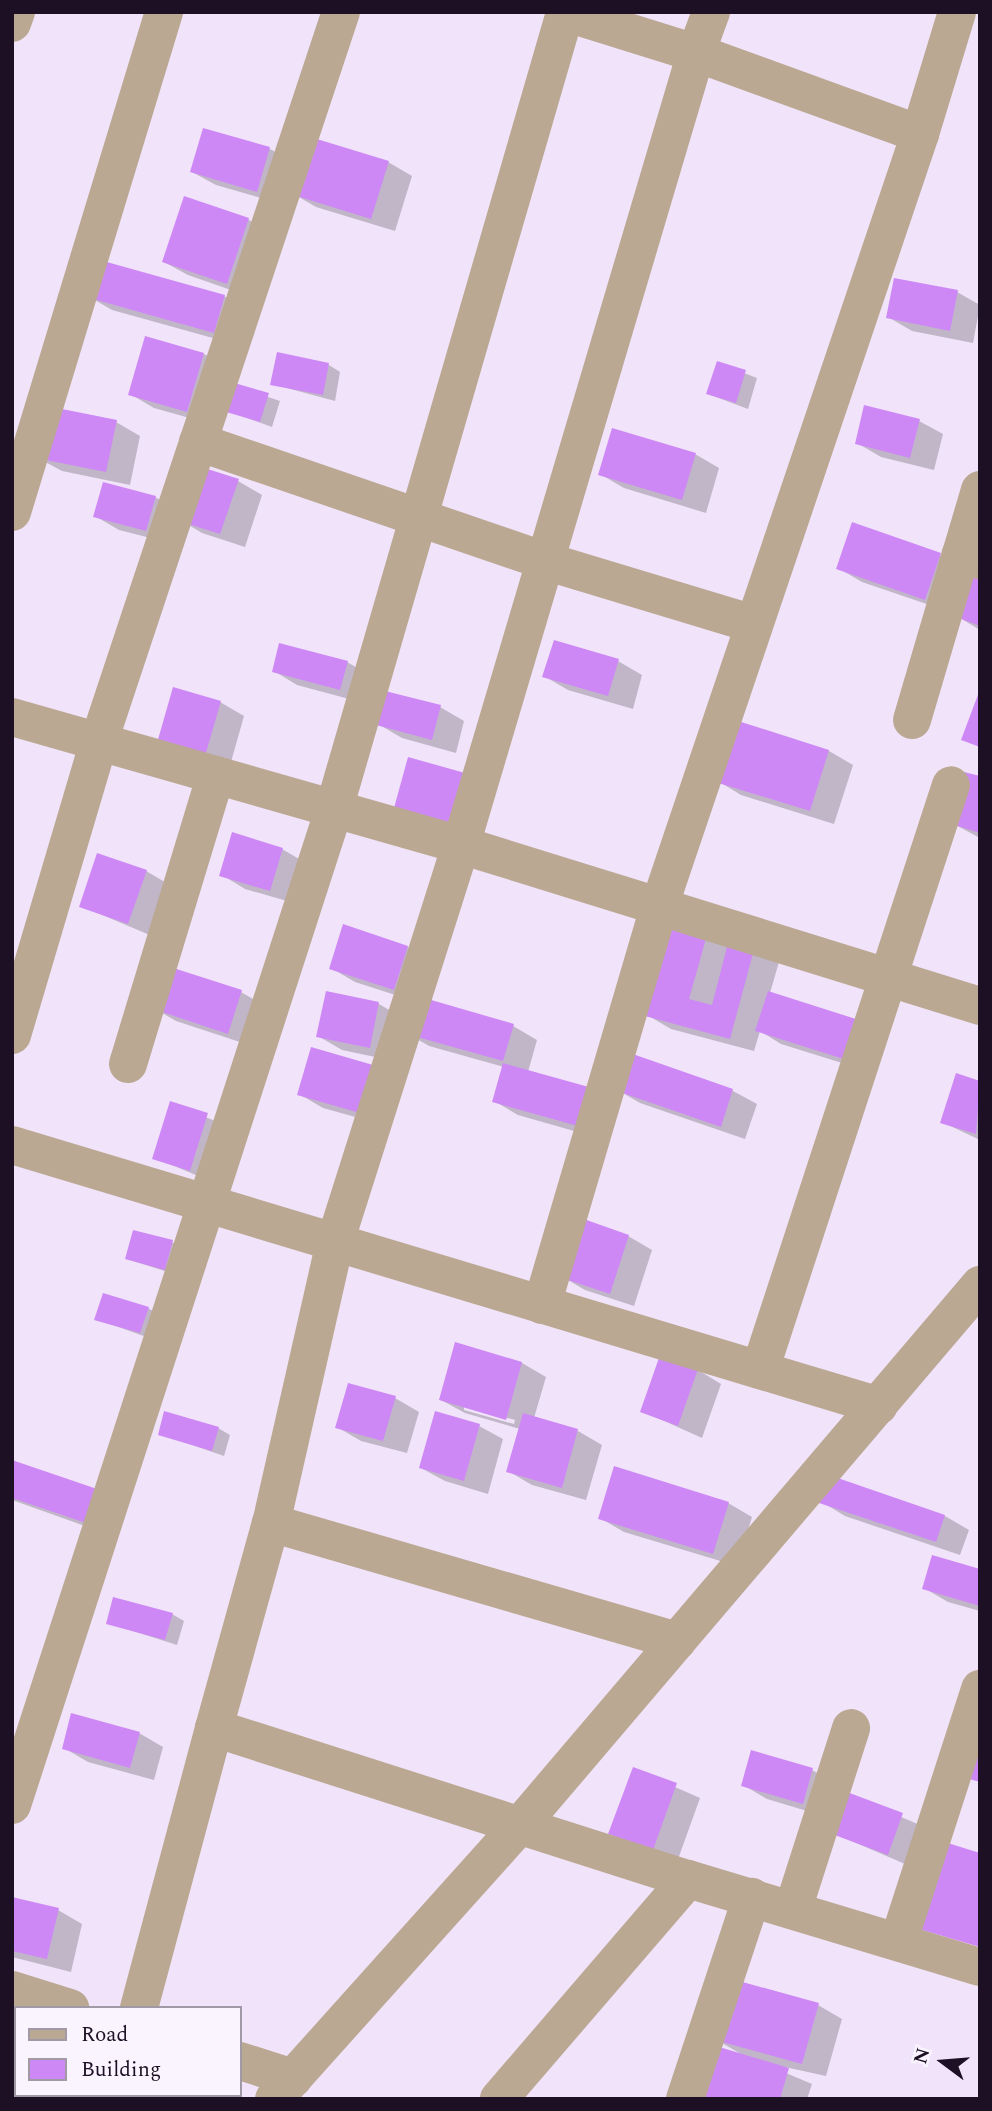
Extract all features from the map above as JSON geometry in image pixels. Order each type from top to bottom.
[{"type":"street","points":[[12,23],[16,12]]},
{"type":"street","points":[[12,512],[164,12]]},
{"type":"street","points":[[12,1035],[99,741],[341,12]]},
{"type":"street","points":[[12,1805],[334,809],[565,12],[696,53],[920,134]]},
{"type":"street","points":[[140,2006],[271,1523],[335,1242],[461,845],[696,53],[711,12]]},
{"type":"street","points":[[542,1305],[659,907],[920,134],[957,12]]},
{"type":"street","points":[[198,442],[545,561],[754,624]]},
{"type":"street","points":[[912,720],[970,557],[980,490]]},
{"type":"street","points":[[12,716],[461,845],[980,1006]]},
{"type":"street","points":[[128,1064],[216,775]]},
{"type":"street","points":[[760,1370],[951,785]]},
{"type":"street","points":[[12,1145],[879,1406]]},
{"type":"street","points":[[242,2062],[283,2088],[522,1823],[980,1284]]},
{"type":"street","points":[[271,1523],[677,1641]]},
{"type":"street","points":[[900,1940],[980,1689]]},
{"type":"street","points":[[214,1728],[522,1823],[688,1879],[900,1940],[980,1968]]},
{"type":"street","points":[[793,1909],[851,1728]]},
{"type":"street","points":[[499,2099],[688,1879]]},
{"type":"street","points":[[685,2099],[752,1897]]},
{"type":"street","points":[[12,1990],[64,2006]]},
{"type":"building","points":[[203,128],[270,147],[257,192],[190,172]]},
{"type":"building","points":[[307,136],[389,161],[371,219],[290,194]]},
{"type":"building","points":[[184,196],[249,218],[227,284],[162,262]]},
{"type":"building","points":[[96,259],[225,295],[214,333],[86,297]]},
{"type":"building","points":[[894,278],[958,290],[950,331],[886,318]]},
{"type":"building","points":[[145,336],[204,353],[187,412],[128,395]]},
{"type":"building","points":[[277,352],[329,363],[323,395],[270,385]]},
{"type":"building","points":[[717,361],[746,370],[736,403],[706,394]]},
{"type":"building","points":[[224,380],[269,393],[260,422],[216,409]]},
{"type":"building","points":[[864,405],[920,419],[910,458],[855,444]]},
{"type":"building","points":[[47,406],[117,420],[106,472],[36,458]]},
{"type":"building","points":[[612,428],[696,453],[682,500],[598,475]]},
{"type":"building","points":[[195,465],[239,479],[220,534],[176,520]]},
{"type":"building","points":[[103,482],[156,496],[146,531],[93,517]]},
{"type":"building","points":[[852,522],[941,553],[925,600],[836,569]]},
{"type":"building","points":[[964,569],[980,575],[980,626],[948,614]]},
{"type":"building","points":[[554,640],[619,659],[608,696],[542,677]]},
{"type":"building","points":[[279,643],[348,661],[340,690],[272,672]]},
{"type":"building","points":[[173,687],[221,701],[205,756],[157,743]]},
{"type":"building","points":[[385,691],[441,705],[432,740],[376,725]]},
{"type":"building","points":[[980,692],[980,747],[961,740]]},
{"type":"building","points":[[735,720],[829,750],[810,811],[715,782]]},
{"type":"building","points":[[408,757],[465,773],[451,824],[394,808]]},
{"type":"building","points":[[964,772],[980,776],[980,833],[948,823]]},
{"type":"building","points":[[232,832],[283,848],[270,891],[219,876]]},
{"type":"building","points":[[97,853],[147,870],[128,924],[79,907]]},
{"type":"building","points":[[671,918],[709,928],[689,999],[712,1005],[729,939],[755,946],[730,1039],[645,1016]]},
{"type":"building","points":[[343,924],[408,946],[394,990],[329,969]]},
{"type":"building","points":[[164,965],[242,990],[228,1034],[150,1008]]},
{"type":"building","points":[[326,991],[379,1002],[370,1048],[316,1037]]},
{"type":"building","points":[[768,991],[859,1020],[847,1060],[755,1031]]},
{"type":"building","points":[[414,995],[514,1024],[503,1061],[403,1033]]},
{"type":"building","points":[[311,1047],[373,1065],[360,1113],[297,1095]]},
{"type":"building","points":[[627,1052],[733,1089],[721,1127],[614,1090]]},
{"type":"building","points":[[503,1063],[596,1089],[585,1128],[492,1102]]},
{"type":"building","points":[[956,1073],[980,1081],[976,1134],[940,1123]]},
{"type":"building","points":[[170,1101],[208,1113],[190,1171],[152,1159]]},
{"type":"building","points":[[578,1217],[629,1235],[610,1294],[559,1277]]},
{"type":"building","points":[[133,1230],[173,1240],[165,1270],[125,1259]]},
{"type":"building","points":[[103,1293],[149,1307],[140,1333],[94,1320]]},
{"type":"building","points":[[455,1342],[522,1362],[506,1420],[439,1400]]},
{"type":"building","points":[[660,1355],[698,1369],[678,1426],[640,1412]]},
{"type":"building","points":[[348,1383],[396,1396],[383,1441],[335,1428]]},
{"type":"building","points":[[164,1411],[219,1427],[212,1451],[158,1435]]},
{"type":"building","points":[[435,1411],[480,1424],[464,1481],[419,1468]]},
{"type":"building","points":[[523,1413],[578,1429],[562,1488],[506,1472]]},
{"type":"building","points":[[12,1460],[100,1490],[89,1524],[12,1498]]},
{"type":"building","points":[[614,1466],[729,1502],[713,1554],[598,1519]]},
{"type":"building","points":[[829,1475],[945,1515],[936,1542],[819,1503]]},
{"type":"building","points":[[932,1555],[980,1569],[980,1606],[922,1589]]},
{"type":"building","points":[[113,1597],[173,1613],[165,1640],[106,1624]]},
{"type":"building","points":[[71,1713],[140,1732],[130,1768],[62,1749]]},
{"type":"building","points":[[980,1739],[980,1782],[962,1777]]},
{"type":"building","points":[[751,1750],[813,1768],[803,1804],[741,1786]]},
{"type":"building","points":[[633,1767],[677,1783],[653,1850],[608,1834]]},
{"type":"building","points":[[839,1789],[903,1813],[888,1855],[824,1831]]},
{"type":"building","points":[[938,1840],[980,1853],[980,1947],[912,1927]]},
{"type":"building","points":[[12,1897],[59,1908],[47,1959],[12,1951]]},
{"type":"building","points":[[728,1978],[819,2003],[802,2064],[711,2039]]},
{"type":"building","points":[[706,2043],[789,2068],[780,2099],[695,2099]]}]
